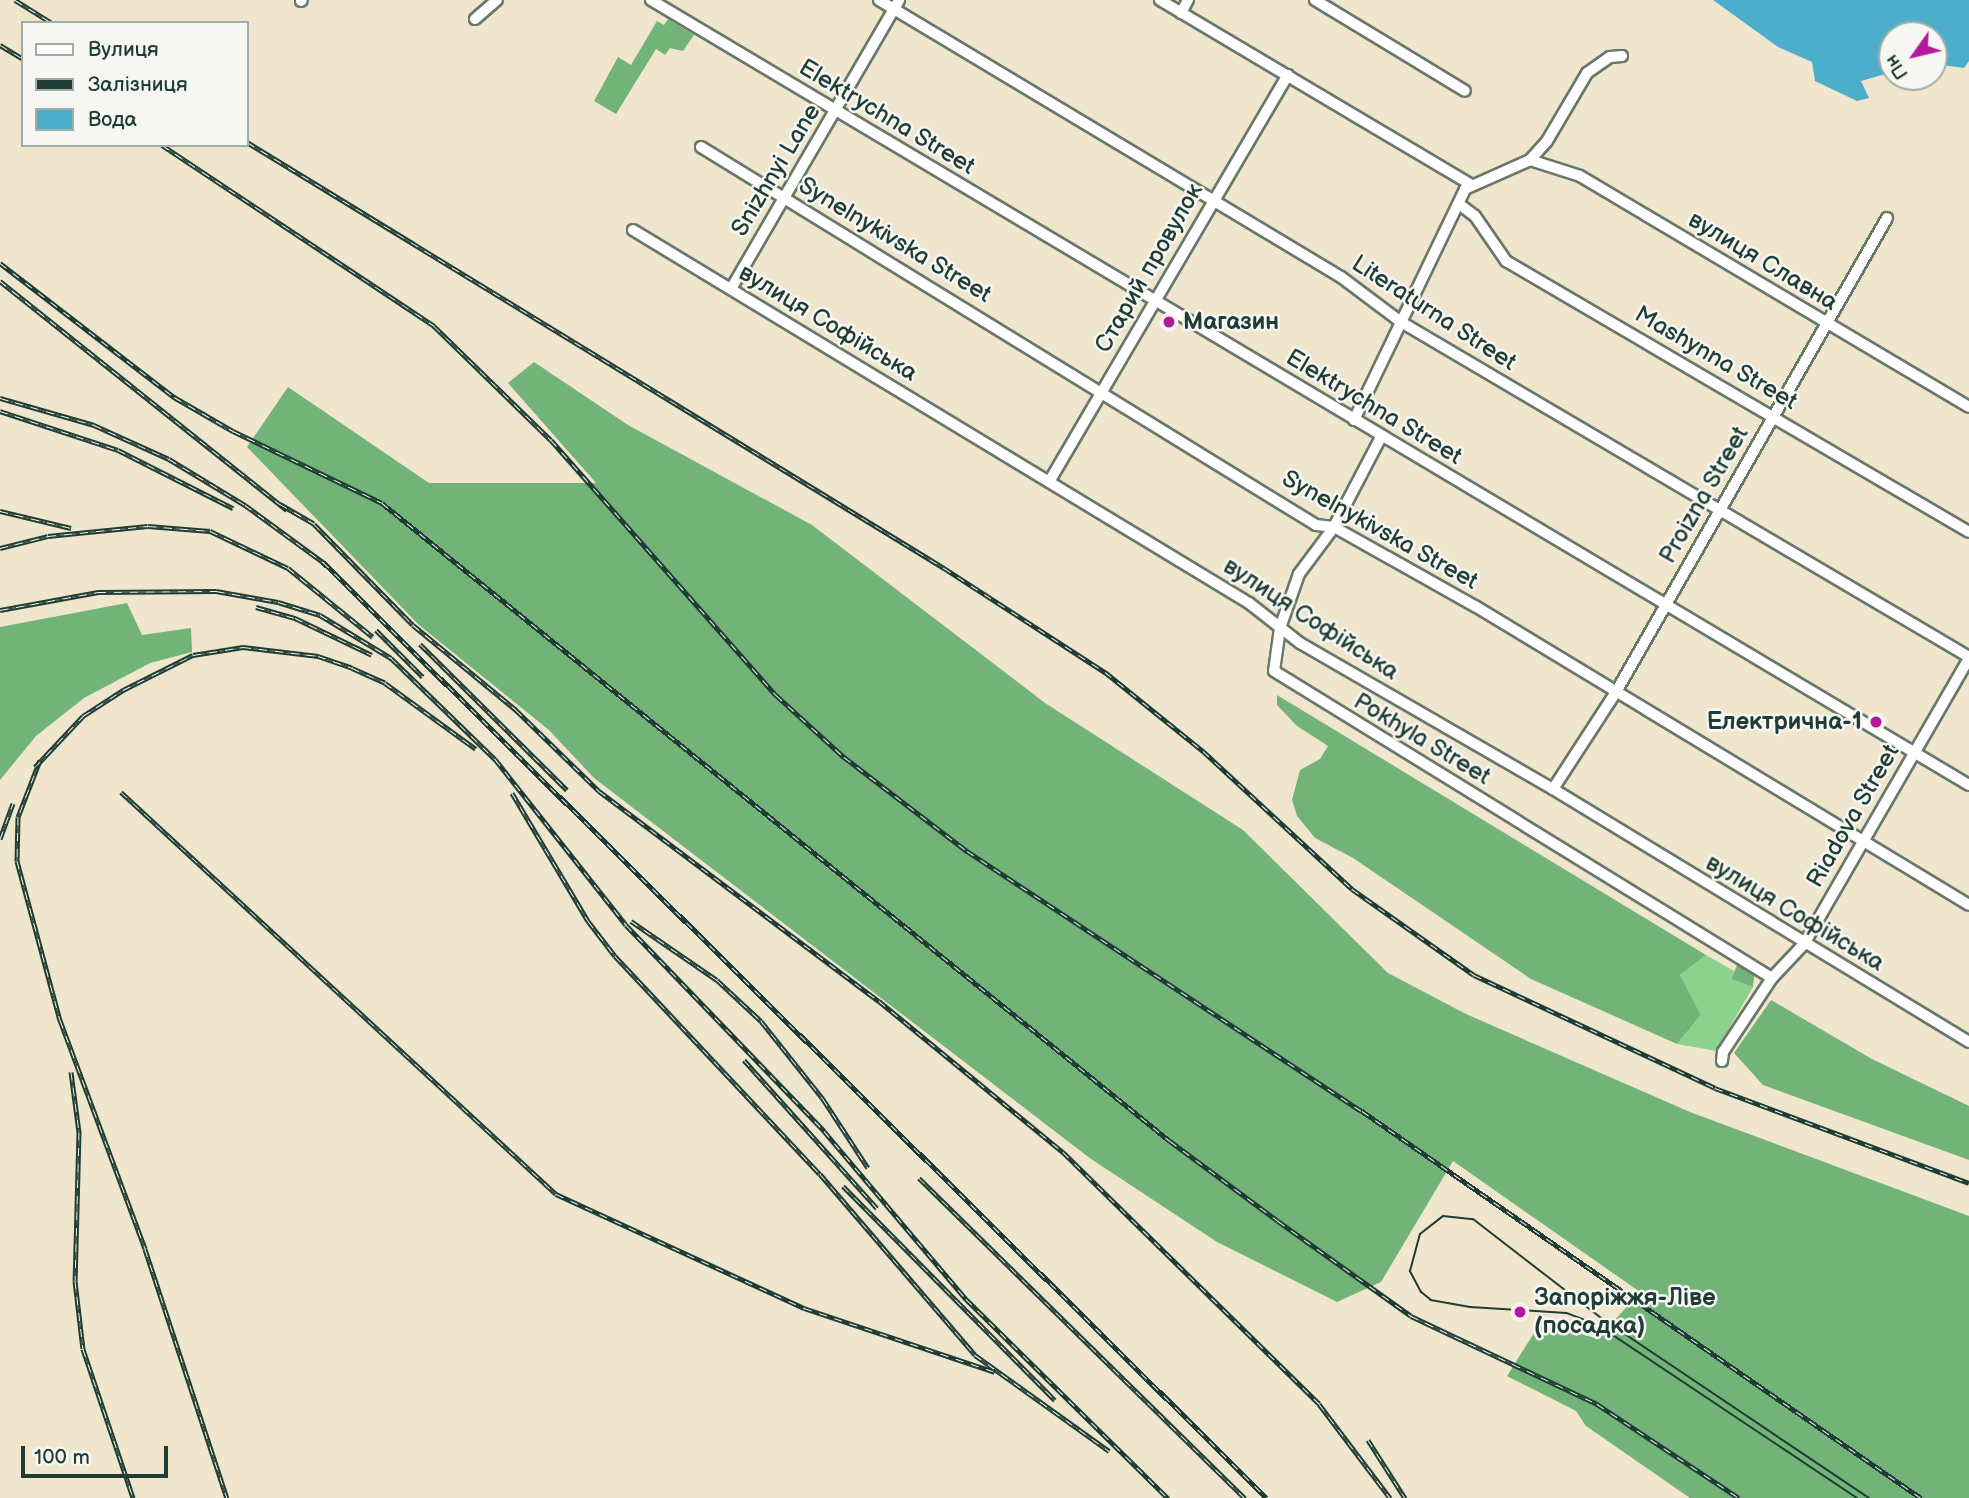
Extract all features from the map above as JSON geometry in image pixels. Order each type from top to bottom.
[{"type":"street","points":[[475,19],[497,0]]},
{"type":"street","name":"Elektrychna Street","points":[[651,0],[1969,785]]},
{"type":"street","name":"Literaturna Street","points":[[879,0],[896,4],[1210,201],[1341,277],[1401,322],[1969,657]]},
{"type":"street","points":[[1160,0],[1470,184]]},
{"type":"street","points":[[1181,13],[1188,0]]},
{"type":"street","points":[[1315,0],[1465,91]]},
{"type":"street","name":"Snizhnyi Lane","points":[[731,289],[782,196],[836,111],[896,4]]},
{"type":"street","points":[[1354,420],[1470,184],[1530,160],[1547,141],[1587,73],[1610,57],[1622,56]]},
{"type":"street","name":"Старий провулок","points":[[1049,482],[1158,303],[1210,201],[1288,75]]},
{"type":"street","name":"Synelnykivska Street","points":[[701,147],[1102,391],[1316,525],[1334,527],[1616,692],[1969,905]]},
{"type":"street","name":"вулиця Славна","points":[[1530,160],[1580,176],[1969,407]]},
{"type":"street","name":"Mashynna Street","points":[[1458,204],[1475,216],[1506,261],[1774,415],[1969,532]]},
{"type":"street","name":"Proizna Street","points":[[1553,789],[1616,692],[1718,509],[1887,218]]},
{"type":"street","name":"вулиця Софійська","points":[[633,230],[1249,603],[1280,628],[1553,789],[1969,1042]]},
{"type":"street","name":"Pokhyla Street","points":[[1381,437],[1334,527],[1299,574],[1280,628],[1272,665],[1289,683],[1772,978]]},
{"type":"street","name":"Riadova Street","points":[[1722,1061],[1723,1052],[1772,978],[1804,944],[1969,657]]},
{"type":"green space","points":[[668,19],[694,35],[683,51],[670,48],[665,55],[656,49],[616,114],[594,101],[618,57],[631,65],[657,21],[664,25]]},
{"type":"green space","points":[[534,362],[628,425],[812,525],[1045,703],[1243,830],[1388,973],[1466,1014],[1690,1112],[1969,1216],[1969,1498],[1690,1498],[1586,1426],[1576,1411],[1507,1376],[1541,1322],[1598,1339],[1640,1292],[1453,1161],[1381,1282],[1337,1302],[1217,1242],[1091,1159],[594,778],[549,730],[419,625],[247,447],[288,387],[429,483],[596,483],[508,383]]},
{"type":"green space","points":[[127,603],[142,635],[191,628],[192,652],[150,663],[84,698],[36,736],[0,780],[0,627]]},
{"type":"green space","points":[[1277,695],[1706,955],[1680,975],[1701,1015],[1677,1044],[1531,979],[1353,858],[1315,838],[1297,816],[1292,800],[1300,770],[1320,759],[1328,746],[1297,726],[1277,705]]},
{"type":"green space","points":[[1706,955],[1734,971],[1731,979],[1753,987],[1716,1051],[1677,1044],[1701,1015],[1680,975]]},
{"type":"green space","points":[[1739,961],[1755,970],[1753,987],[1731,979]]},
{"type":"green space","points":[[1771,1000],[1872,1059],[1969,1106],[1969,1160],[1763,1085],[1734,1053]]},
{"type":"water","points":[[1713,0],[1969,0],[1969,61],[1964,68],[1948,66],[1948,21],[1878,21],[1878,76],[1861,81],[1869,98],[1857,101],[1815,81],[1812,62],[1778,47]]},
{"type":"tram line","points":[[1857,1498],[1598,1325],[1566,1313],[1470,1307],[1431,1300],[1421,1292],[1410,1271],[1420,1234],[1443,1216],[1473,1219],[1601,1318],[1869,1498]]},
{"type":"railway","points":[[15,0],[49,21]]},
{"type":"railway","points":[[0,45],[21,58]]},
{"type":"railway","points":[[248,143],[944,568],[1105,672],[1203,751],[1352,889],[1474,975],[1715,1088],[1969,1183]]},
{"type":"railway","points":[[165,147],[434,326],[551,440],[776,695],[844,757],[967,851],[1362,1111],[1921,1498]]},
{"type":"railway","points":[[0,263],[174,397],[233,431],[382,503],[1170,1141],[1411,1316],[1597,1404],[1739,1498]]},
{"type":"railway","points":[[0,281],[287,510]]},
{"type":"railway","points":[[0,398],[94,425],[169,459],[245,505],[323,562],[1267,1498]]},
{"type":"railway","points":[[0,411],[118,450],[233,508]]},
{"type":"railway","points":[[280,504],[314,524],[413,625],[516,710],[599,791],[879,1001],[1063,1152],[1319,1404],[1390,1498]]},
{"type":"railway","points":[[0,511],[71,528]]},
{"type":"railway","points":[[0,548],[48,536],[148,526],[210,531],[288,568],[373,637]]},
{"type":"railway","points":[[0,610],[98,592],[216,591],[278,602],[320,615],[391,658],[495,759],[626,925],[824,1131],[966,1299],[1168,1498]]},
{"type":"railway","points":[[256,607],[295,618],[372,655]]},
{"type":"railway","points":[[376,630],[423,677]]},
{"type":"railway","points":[[420,644],[567,790]]},
{"type":"railway","points":[[35,767],[83,716],[123,690],[193,655],[243,647],[318,656],[352,668],[385,683],[476,749]]},
{"type":"railway","points":[[40,760],[18,817],[17,861],[60,1020],[145,1249],[227,1498]]},
{"type":"railway","points":[[121,792],[556,1194],[804,1308],[995,1372]]},
{"type":"railway","points":[[512,793],[588,921],[615,956],[820,1174],[975,1355],[1109,1451]]},
{"type":"railway","points":[[0,839],[13,803]]},
{"type":"railway","points":[[631,921],[717,980],[761,1021],[823,1099],[868,1168]]},
{"type":"railway","points":[[744,1060],[877,1208]]},
{"type":"railway","points":[[71,1072],[79,1132],[75,1281],[83,1349],[133,1498]]},
{"type":"railway","points":[[919,1178],[1245,1498]]},
{"type":"railway","points":[[843,1186],[1055,1400]]},
{"type":"railway","points":[[1368,1440],[1405,1498]]},
{"type":"place","name":"Магазин","points":[[1169,322]]},
{"type":"place","name":"Електрична-1","points":[[1876,722]]},
{"type":"place","name":"Запоріжжя-Ліве (посадка)","points":[[1520,1312]]}]
